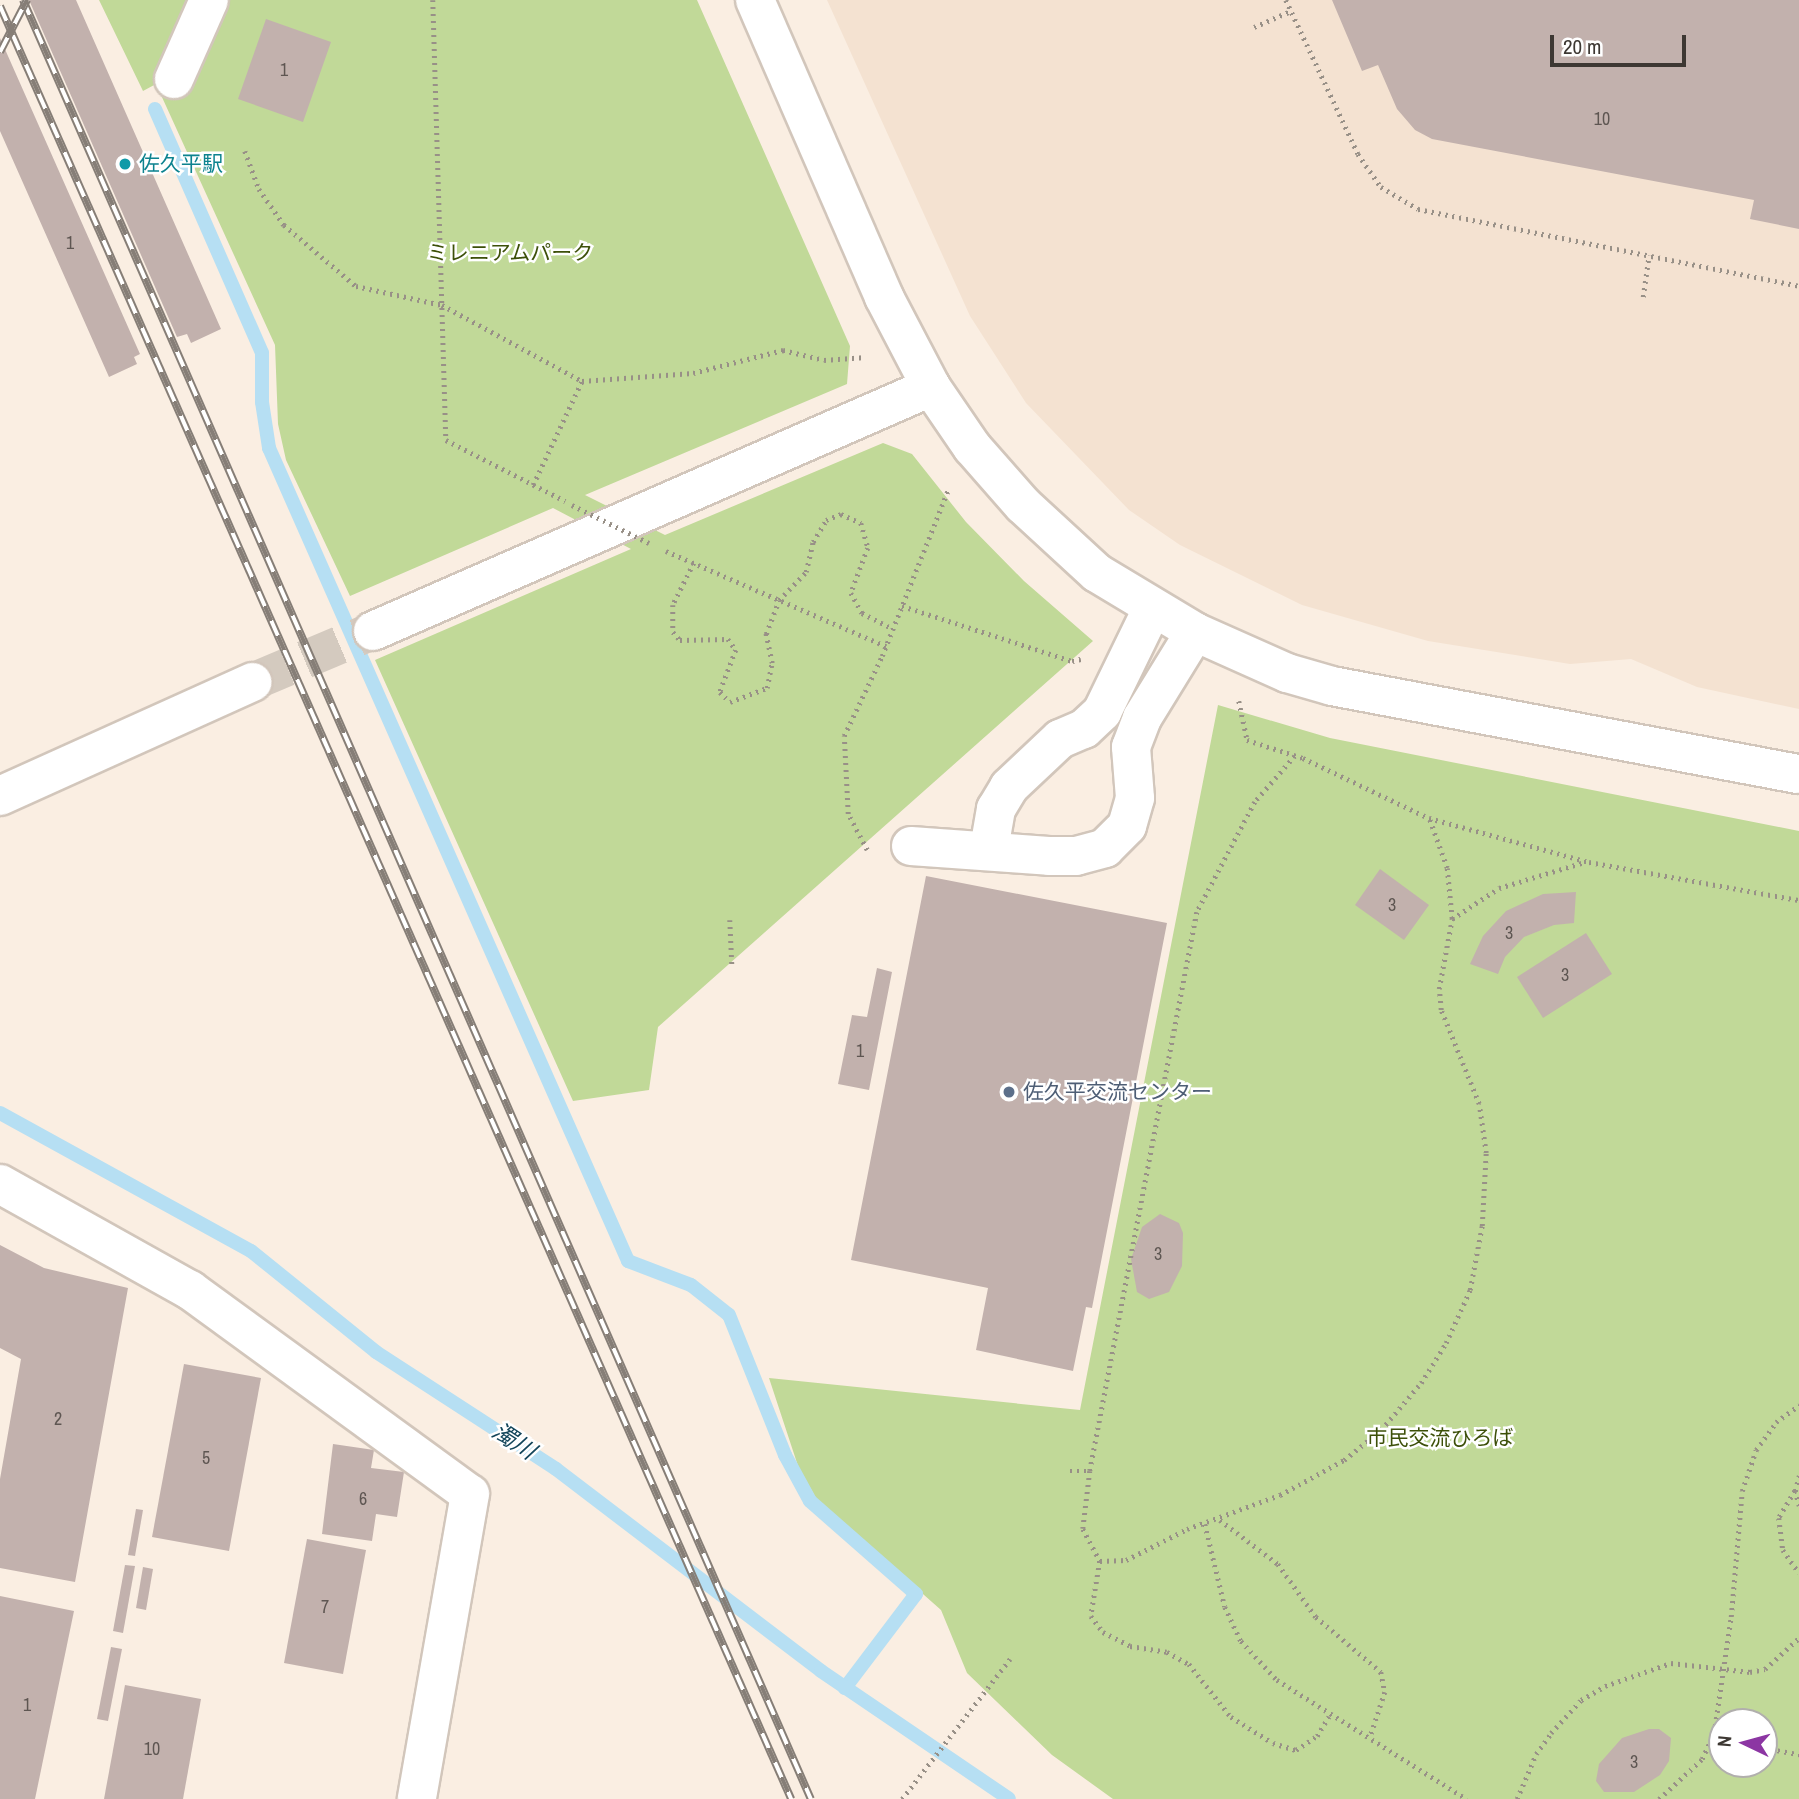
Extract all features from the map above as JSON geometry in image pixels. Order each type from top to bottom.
[{"type":"street","points":[[174,79],[209,0]]},
{"type":"street","points":[[755,0],[884,297],[931,387],[972,447],[1023,505],[1097,573],[1152,609],[1195,632],[1287,673],[1332,686],[1799,774]]},
{"type":"street","points":[[373,631],[931,387]]},
{"type":"street","points":[[989,849],[996,809],[1009,787],[1060,739],[1084,729],[1102,712],[1152,609]]},
{"type":"street","points":[[911,846],[1076,856],[1105,848],[1127,826],[1135,798],[1131,747],[1142,718],[1195,632]]},
{"type":"street","points":[[0,796],[252,682]]},
{"type":"street","points":[[0,1184],[190,1290],[470,1494],[417,1799]]},
{"type":"path","points":[[433,0],[446,440],[649,543],[886,646]]},
{"type":"path","points":[[1286,0],[1358,154],[1381,187],[1418,209],[1799,286]]},
{"type":"path","points":[[1254,27],[1291,11]]},
{"type":"path","points":[[244,151],[259,189],[284,225],[323,261],[356,286],[442,304],[582,381],[693,373],[783,350],[824,360],[863,357]]},
{"type":"path","points":[[1643,297],[1649,255]]},
{"type":"path","points":[[533,485],[582,381]]},
{"type":"path","points":[[873,858],[848,814],[844,736],[886,646],[948,488]]},
{"type":"path","points":[[694,563],[673,605],[673,632],[680,640],[728,639],[736,650],[720,692],[730,702],[767,688],[772,663],[766,634],[779,600],[806,572],[813,542],[826,520],[841,514],[860,523],[868,548],[851,593],[862,613],[893,629]]},
{"type":"path","points":[[902,606],[1072,661],[1132,650]]},
{"type":"path","points":[[1239,701],[1247,740],[1295,756],[1429,818],[1589,862],[1799,900]]},
{"type":"path","points":[[1295,756],[1255,802],[1197,912],[1090,1471],[1083,1530],[1100,1561],[1091,1616],[1103,1632],[1130,1646],[1167,1652],[1189,1664],[1231,1717],[1273,1743],[1296,1750],[1317,1736],[1329,1716]]},
{"type":"path","points":[[1100,1561],[1126,1560],[1315,1479],[1381,1430],[1434,1363],[1470,1290],[1482,1226],[1486,1153],[1479,1104],[1441,1010],[1439,989],[1452,919],[1447,868],[1429,818]]},
{"type":"path","points":[[1452,919],[1499,888],[1589,862]]},
{"type":"path","points":[[730,920],[733,964]]},
{"type":"path","points":[[1717,1708],[1731,1617],[1742,1491],[1756,1450],[1776,1422],[1799,1405]]},
{"type":"path","points":[[1070,1471],[1090,1471]]},
{"type":"path","points":[[1799,1476],[1795,1491],[1779,1518],[1783,1549],[1799,1573]]},
{"type":"path","points":[[1795,1491],[1799,1506]]},
{"type":"path","points":[[1219,1520],[1272,1557],[1316,1617],[1381,1672],[1385,1692],[1370,1738]]},
{"type":"path","points":[[1205,1524],[1225,1607],[1241,1641],[1277,1680],[1329,1716],[1370,1738],[1467,1799]]},
{"type":"path","points":[[1517,1799],[1536,1754],[1581,1700],[1649,1667],[1671,1663],[1722,1666],[1750,1672],[1765,1669],[1799,1638]]},
{"type":"path","points":[[902,1799],[924,1775],[1010,1659]]},
{"type":"path","points":[[1659,1799],[1702,1759],[1708,1746]]},
{"type":"path","points":[[1778,1750],[1799,1754]]},
{"type":"shaded area","points":[[827,0],[1799,0],[1799,709],[1697,687],[1631,659],[1570,664],[1428,641],[1302,605],[1180,545],[1129,510],[1026,403],[970,316]]},
{"type":"green space","name":"ミレニアムパーク","points":[[99,0],[697,0],[850,346],[847,384],[585,495],[665,535],[883,443],[912,454],[966,522],[1024,581],[1093,641],[658,1027],[649,1090],[573,1101],[375,660],[631,549],[553,508],[350,596],[286,460],[278,424],[275,345],[156,84],[143,91]]},
{"type":"green space","name":"市民交流ひろば","points":[[1218,705],[1330,738],[1799,831],[1799,1799],[1113,1799],[1052,1755],[967,1673],[941,1610],[817,1500],[798,1466],[769,1378],[1080,1410]]},
{"type":"building","name":"佐久平駅","points":[[29,0],[76,0],[221,329],[191,343],[187,334],[177,337]]},
{"type":"building","points":[[1332,0],[1799,0],[1799,229],[1750,219],[1754,200],[1432,139],[1415,130],[1397,109],[1378,65],[1362,71]]},
{"type":"building","points":[[266,19],[331,42],[303,122],[238,99]]},
{"type":"building","points":[[0,38],[140,354],[134,357],[137,364],[109,377],[0,131]]},
{"type":"building","points":[[1380,869],[1429,905],[1404,940],[1355,905]]},
{"type":"building","name":"佐久平交流センター","points":[[926,876],[1167,923],[1092,1308],[1086,1307],[1073,1371],[976,1350],[988,1288],[851,1260]]},
{"type":"building","points":[[1576,892],[1574,923],[1554,925],[1524,937],[1505,957],[1498,974],[1470,964],[1483,936],[1506,911],[1543,894]]},
{"type":"building","points":[[1586,933],[1612,974],[1543,1018],[1517,977]]},
{"type":"building","points":[[877,968],[892,972],[869,1090],[838,1084],[852,1015],[867,1017]]},
{"type":"building","points":[[1160,1214],[1179,1223],[1183,1233],[1182,1266],[1169,1292],[1149,1299],[1137,1292],[1131,1259],[1142,1227]]},
{"type":"building","points":[[0,1245],[44,1268],[128,1288],[75,1582],[0,1568],[0,1479],[21,1359],[0,1348]]},
{"type":"building","points":[[184,1364],[261,1378],[229,1551],[152,1537]]},
{"type":"building","points":[[333,1444],[374,1450],[371,1468],[404,1472],[397,1517],[376,1514],[372,1541],[322,1534]]},
{"type":"building","points":[[136,1509],[143,1510],[135,1556],[128,1555]]},
{"type":"building","points":[[307,1539],[366,1550],[343,1674],[284,1663]]},
{"type":"building","points":[[125,1565],[135,1566],[123,1633],[113,1631]]},
{"type":"building","points":[[143,1567],[153,1569],[146,1610],[136,1608]]},
{"type":"building","points":[[0,1596],[74,1611],[35,1799],[0,1799]]},
{"type":"building","points":[[111,1647],[122,1649],[108,1721],[97,1719]]},
{"type":"building","points":[[125,1685],[201,1699],[183,1799],[104,1799]]},
{"type":"building","points":[[1649,1729],[1659,1729],[1671,1738],[1669,1761],[1660,1775],[1634,1792],[1604,1792],[1596,1781],[1599,1764],[1622,1738]]},
{"type":"waterway","points":[[155,109],[262,353],[262,402],[269,448],[628,1261],[691,1285],[729,1315],[785,1455],[810,1501],[916,1594],[845,1688]]},
{"type":"waterway","name":"濁川","points":[[0,1113],[251,1251],[376,1352],[556,1469],[821,1671],[1009,1799]]},
{"type":"tunnel","points":[[252,682],[373,631]]},
{"type":"railway","points":[[23,0],[811,1799]]},
{"type":"railway","points":[[0,52],[27,0]]},
{"type":"railway","points":[[0,6],[791,1799]]},
{"type":"place","name":"佐久平駅","points":[[125,164]]},
{"type":"place","name":"佐久平交流センター","points":[[1009,1092]]}]
